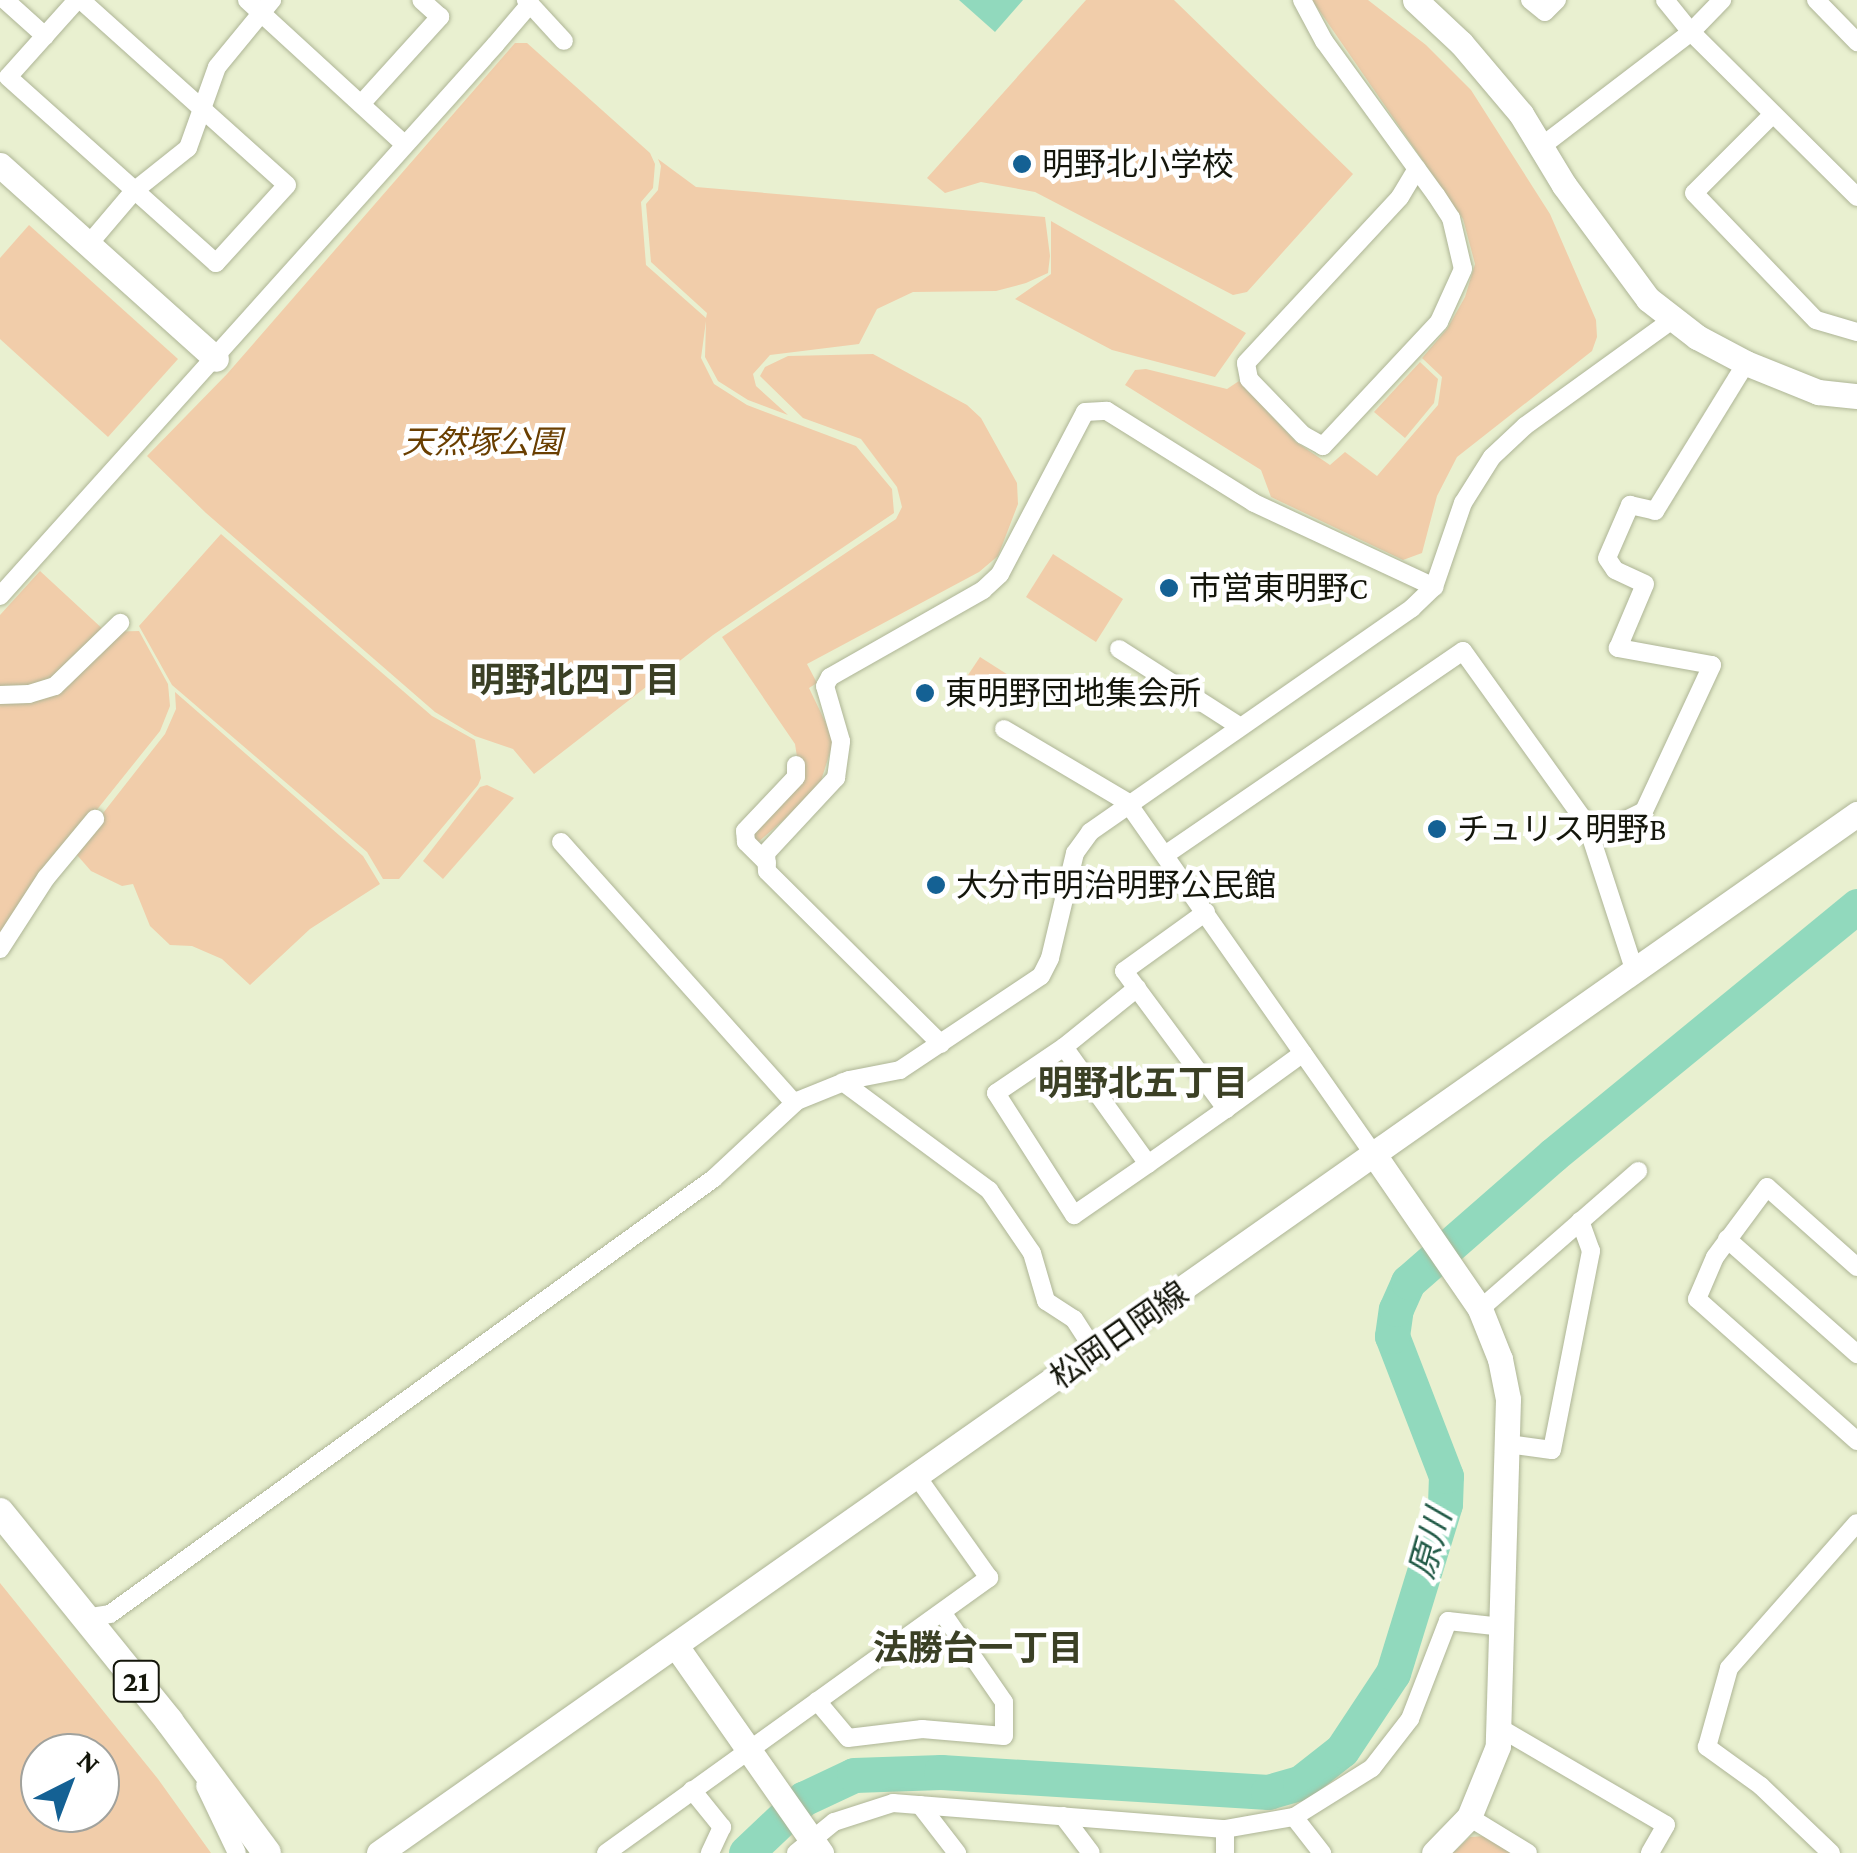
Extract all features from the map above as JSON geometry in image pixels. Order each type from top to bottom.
[{"type":"main road","name":"21","points":[[0,1512],[169,1721],[267,1853]]},
{"type":"street","points":[[6,0],[44,36]]},
{"type":"street","points":[[79,0],[287,185],[216,263],[8,77],[79,0]]},
{"type":"street","points":[[361,104],[440,17],[421,0]]},
{"type":"street","points":[[1302,0],[1324,41],[1417,169],[1451,218],[1463,269],[1439,322],[1323,446],[1303,435],[1249,380],[1246,363],[1400,197],[1417,169]]},
{"type":"street","points":[[1415,0],[1495,81],[1542,146],[1564,185],[1648,299],[1672,320],[1746,364],[1818,392],[1857,396]]},
{"type":"street","points":[[1530,0],[1544,12],[1557,0]]},
{"type":"street","points":[[1666,0],[1691,32],[1857,197]]},
{"type":"street","points":[[1542,146],[1691,32],[1722,0]]},
{"type":"street","points":[[1816,0],[1857,42]]},
{"type":"street","points":[[0,596],[216,359],[528,2],[564,41]]},
{"type":"street","points":[[88,244],[134,192],[188,148],[217,67],[260,4],[405,145]]},
{"type":"street","points":[[1772,115],[1694,193],[1816,320],[1857,332]]},
{"type":"street","points":[[0,165],[216,359]]},
{"type":"street","points":[[84,1618],[110,1614],[712,1179],[794,1103],[843,1082],[900,1070],[1040,976],[1050,958],[1075,853],[1090,832],[1127,802],[1370,638],[1434,588],[1463,503],[1492,458],[1525,426],[1634,352],[1672,320]]},
{"type":"street","points":[[1591,837],[1644,811],[1712,666],[1618,648],[1645,584],[1612,568],[1608,553],[1630,505],[1655,511],[1746,364]]},
{"type":"street","points":[[942,1044],[767,871],[766,853],[836,778],[841,742],[825,686],[830,676],[983,590],[1000,574],[1085,412],[1107,412],[1254,503],[1434,588]]},
{"type":"street","points":[[0,694],[29,694],[55,686],[120,623]]},
{"type":"street","points":[[1120,649],[1240,726]]},
{"type":"street","points":[[1165,855],[1463,651],[1582,817],[1635,972]]},
{"type":"street","points":[[1004,729],[1127,802],[1480,1309],[1500,1359],[1508,1400],[1500,1728],[1488,1776],[1470,1818],[1434,1853]]},
{"type":"street","points":[[767,864],[746,842],[745,831],[796,776],[796,765]]},
{"type":"street","name":"松岡日岡線","points":[[379,1853],[914,1474],[1096,1354],[1857,814]]},
{"type":"street","points":[[0,949],[46,878],[95,819]]},
{"type":"street","points":[[561,842],[794,1103]]},
{"type":"street","points":[[1206,912],[1124,971],[1226,1110]]},
{"type":"street","points":[[1136,988],[1064,1047],[996,1093],[1074,1216],[1303,1052]]},
{"type":"street","points":[[1064,1047],[1148,1164]]},
{"type":"street","points":[[843,1082],[989,1190],[1032,1253],[1046,1301],[1074,1319],[1096,1354]]},
{"type":"street","points":[[1480,1309],[1638,1171]]},
{"type":"street","points":[[1857,1266],[1767,1186],[1727,1239],[1697,1299],[1857,1441]]},
{"type":"street","points":[[1508,1444],[1552,1450],[1592,1251],[1580,1221]]},
{"type":"street","points":[[1727,1239],[1857,1354]]},
{"type":"street","points":[[606,1853],[988,1578],[914,1474]]},
{"type":"street","points":[[1831,1853],[1761,1786],[1707,1746],[1730,1668],[1857,1523]]},
{"type":"street","points":[[818,1701],[848,1738],[922,1729],[1004,1736],[1004,1702],[942,1612]]},
{"type":"street","points":[[676,1646],[775,1786],[807,1842],[834,1822],[863,1809],[894,1803],[1225,1829],[1294,1817],[1372,1768],[1410,1719],[1448,1621],[1502,1627]]},
{"type":"street","points":[[169,1721],[237,1853]]},
{"type":"street","points":[[1500,1728],[1666,1826],[1650,1853]]},
{"type":"street","points":[[692,1790],[722,1827],[710,1853]]},
{"type":"street","points":[[920,1805],[957,1853]]},
{"type":"street","points":[[1063,1816],[1091,1853]]},
{"type":"street","points":[[1294,1817],[1322,1853]]},
{"type":"street","points":[[1470,1818],[1528,1853]]},
{"type":"street","points":[[1225,1829],[1226,1853]]},
{"type":"green space","points":[[1086,0],[1174,0],[1353,174],[1247,292],[1233,295],[1035,192],[981,182],[945,193],[927,178]]},
{"type":"green space","points":[[1312,0],[1368,0],[1426,45],[1471,90],[1550,214],[1596,320],[1597,337],[1592,351],[1457,457],[1437,496],[1422,553],[1403,560],[1271,497],[1261,470],[1125,385],[1135,370],[1146,369],[1227,389],[1239,381],[1296,442],[1330,465],[1345,452],[1377,476],[1438,405],[1442,377],[1422,358],[1447,329],[1465,297],[1475,264],[1463,219]]},
{"type":"green space","name":"天然塚公園","points":[[515,43],[527,43],[650,153],[655,164],[653,188],[641,202],[646,265],[706,318],[707,313],[651,262],[646,204],[658,190],[658,159],[696,187],[1045,217],[1050,256],[1048,273],[996,291],[913,292],[877,309],[859,344],[770,355],[753,374],[756,386],[788,415],[748,400],[718,381],[705,357],[706,321],[701,358],[714,384],[747,405],[856,446],[892,489],[894,513],[713,635],[534,774],[513,749],[475,736],[435,712],[206,513],[147,456],[227,374]]},
{"type":"green space","points":[[1051,221],[1246,333],[1215,377],[1112,350],[1015,299],[1051,274]]},
{"type":"green space","points":[[29,225],[178,359],[108,437],[0,339],[0,258]]},
{"type":"green space","points":[[873,354],[967,405],[981,418],[1017,483],[1018,504],[998,556],[979,572],[807,664],[817,683],[809,688],[834,740],[818,790],[756,844],[747,833],[800,776],[795,744],[722,637],[896,519],[902,507],[897,487],[861,439],[803,418],[760,376],[765,367],[788,356]]},
{"type":"green space","points":[[1420,362],[1438,379],[1434,403],[1405,438],[1374,412]]},
{"type":"green space","points":[[221,534],[432,716],[475,740],[481,778],[478,785],[399,879],[383,879],[367,852],[172,685],[139,626]]},
{"type":"green space","points":[[1053,554],[1123,599],[1096,642],[1026,597]]},
{"type":"green space","points":[[40,571],[106,632],[139,631],[168,684],[170,706],[160,731],[43,877],[0,943],[0,615]]},
{"type":"green space","points":[[980,657],[1013,678],[991,711],[958,690]]},
{"type":"green space","points":[[175,692],[363,856],[380,884],[310,929],[250,985],[222,959],[192,946],[170,945],[150,926],[133,884],[122,886],[91,871],[77,855],[78,845],[165,734],[176,709]]},
{"type":"green space","points":[[487,785],[514,798],[443,879],[423,861],[480,787]]},
{"type":"green space","points":[[0,1583],[158,1779],[211,1853],[0,1853]]},
{"type":"green space","points":[[1485,1836],[1516,1853],[1453,1853],[1470,1837]]},
{"type":"shaded area","points":[[959,0],[1023,0],[995,32]]},
{"type":"waterway","name":"原川","points":[[746,1853],[803,1799],[854,1775],[941,1772],[1268,1792],[1300,1783],[1342,1750],[1393,1673],[1445,1504],[1446,1476],[1392,1336],[1396,1309],[1408,1282],[1553,1155],[1857,906]]},
{"type":"place","name":"明野北小学校","points":[[1022,164]]},
{"type":"place","name":"市営東明野C","points":[[1169,588]]},
{"type":"place","name":"東明野団地集会所","points":[[925,693]]},
{"type":"place","name":"チュリス明野B","points":[[1437,829]]},
{"type":"place","name":"大分市明治明野公民館","points":[[936,885]]},
{"type":"district","name":"明野北四丁目","points":[[575,681]]},
{"type":"district","name":"明野北五丁目","points":[[1143,1084]]},
{"type":"district","name":"法勝台一丁目","points":[[978,1649]]}]
